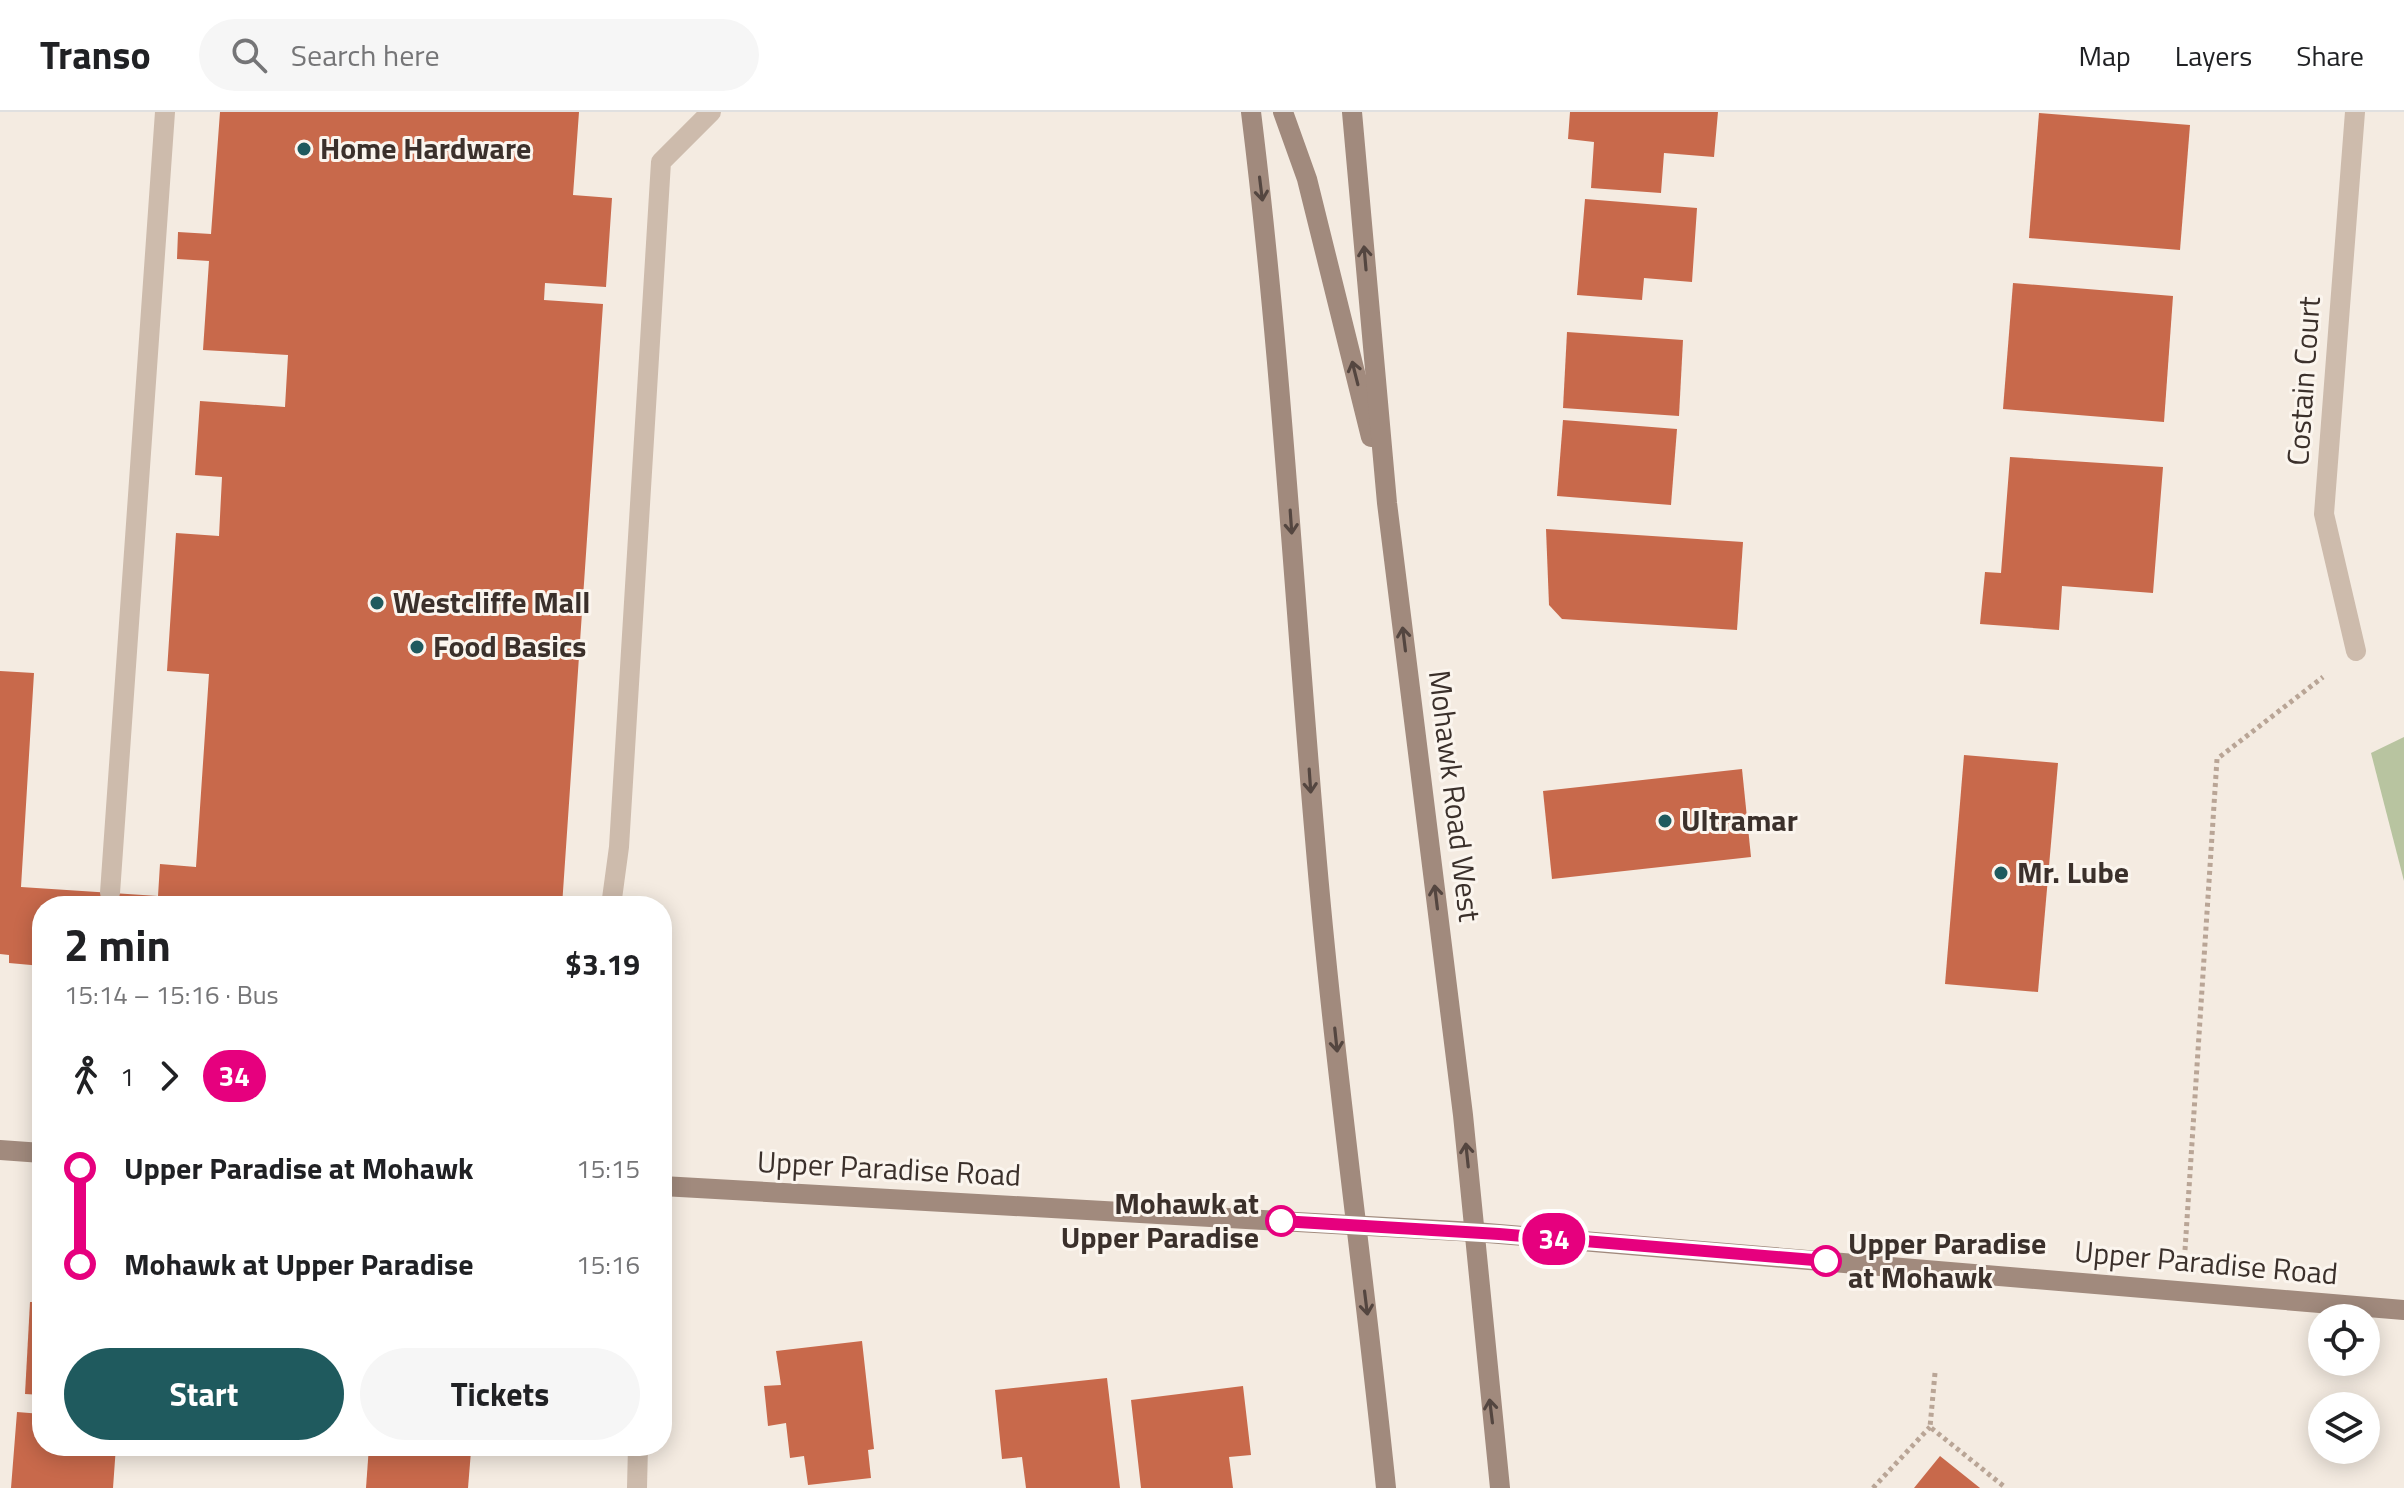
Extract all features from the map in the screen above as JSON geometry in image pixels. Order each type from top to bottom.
[{"type":"main road","points":[[1251,112],[1283,414],[1315,842],[1386,1488]]},
{"type":"main road","points":[[1283,112],[1307,179],[1387,503]]},
{"type":"main road","name":"Mohawk Road West","points":[[1352,112],[1387,503],[1461,1099],[1500,1488]]},
{"type":"main road","points":[[0,1150],[32,1152]]},
{"type":"main road","name":"Upper Paradise Road","points":[[672,1187],[1475,1232],[2404,1310]]},
{"type":"street","points":[[110,893],[165,112]]},
{"type":"street","points":[[612,896],[626,756],[661,162],[711,112]]},
{"type":"street","name":"Costain Court","points":[[2355,112],[2324,514],[2356,651]]},
{"type":"street","points":[[637,1488],[638,1456]]},
{"type":"path","points":[[2182,1291],[2217,759],[2356,651]]},
{"type":"path","points":[[1873,1488],[1930,1427],[1935,1373]]},
{"type":"path","points":[[1930,1427],[2006,1488]]},
{"type":"green space","points":[[2404,737],[2404,881],[2371,753]]},
{"type":"building","name":"Westcliffe Mall","points":[[220,112],[579,112],[573,195],[612,198],[606,287],[545,283],[544,300],[603,304],[563,896],[158,896],[160,864],[196,867],[209,674],[167,671],[176,533],[219,536],[222,477],[195,475],[200,401],[285,407],[288,355],[203,350],[209,261],[177,259],[178,232],[211,234]]},
{"type":"building","points":[[1570,112],[1718,112],[1714,157],[1664,153],[1661,193],[1591,188],[1594,142],[1568,139]]},
{"type":"building","points":[[2039,113],[2190,125],[2180,250],[2029,238]]},
{"type":"building","points":[[1585,199],[1697,208],[1692,282],[1644,278],[1642,300],[1577,295]]},
{"type":"building","points":[[2013,283],[2173,296],[2164,422],[2003,409]]},
{"type":"building","points":[[1567,332],[1683,340],[1679,416],[1563,408]]},
{"type":"building","points":[[1563,420],[1677,429],[1671,505],[1557,496]]},
{"type":"building","points":[[2010,457],[2163,467],[2153,593],[2062,586],[2059,630],[1980,624],[1985,572],[2001,573]]},
{"type":"building","points":[[1546,529],[1743,542],[1737,630],[1562,619],[1549,605]]},
{"type":"building","name":"Westcliffe Mall","points":[[0,671],[34,673],[21,887],[158,896],[32,896],[32,965],[9,963],[9,955],[0,954]]},
{"type":"building","name":"Mr. Lube","points":[[1964,755],[2058,763],[2038,992],[1945,984]]},
{"type":"building","points":[[1742,769],[1751,857],[1552,879],[1543,791]]},
{"type":"building","points":[[30,1302],[32,1302],[32,1394],[25,1394]]},
{"type":"building","points":[[862,1341],[874,1449],[868,1450],[871,1478],[808,1485],[804,1456],[790,1458],[786,1423],[768,1426],[764,1386],[781,1385],[776,1351]]},
{"type":"building","points":[[1107,1378],[1120,1488],[1026,1488],[1022,1457],[1002,1459],[995,1390]]},
{"type":"building","points":[[1243,1386],[1251,1455],[1229,1457],[1233,1488],[1141,1488],[1131,1400]]},
{"type":"building","points":[[17,1412],[32,1413],[32,1456],[115,1456],[113,1488],[11,1488]]},
{"type":"building","points":[[368,1456],[471,1456],[468,1488],[366,1488]]},
{"type":"building","points":[[1940,1456],[1980,1488],[1914,1488]]},
{"type":"bus line","name":"34","points":[[1281,1221],[1499,1234],[1826,1261]]},
{"type":"place","name":"Home Hardware","points":[[304,149]]},
{"type":"place","name":"Westcliffe Mall","points":[[377,603]]},
{"type":"place","name":"Food Basics","points":[[417,647]]},
{"type":"place","name":"Ultramar","points":[[1665,821]]},
{"type":"place","name":"Mr. Lube","points":[[2001,873]]},
{"type":"place","name":"Mohawk at Upper Paradise","points":[[1281,1221]]},
{"type":"place","name":"Upper Paradise at Mohawk","points":[[1826,1261]]}]
